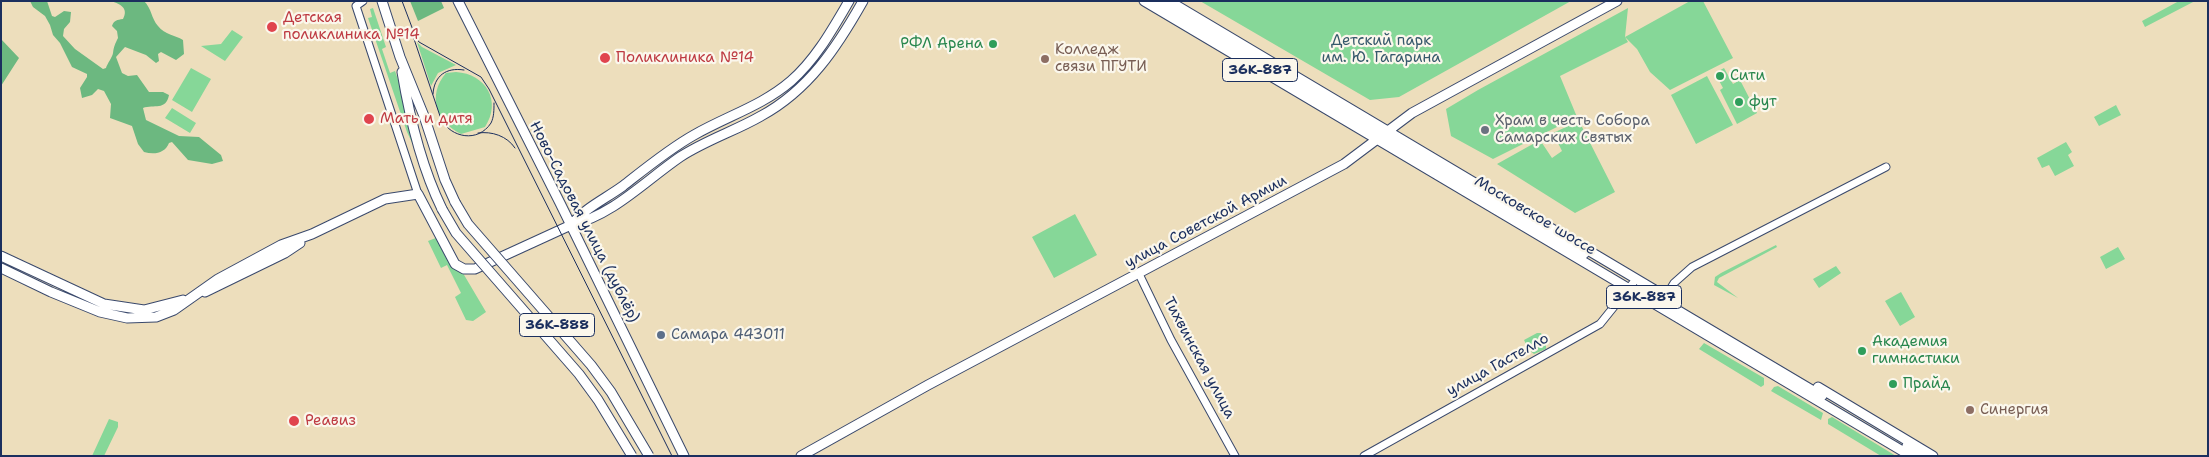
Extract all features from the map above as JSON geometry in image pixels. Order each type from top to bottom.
[{"type":"main road","name":"36К-888","points":[[382,1],[400,57],[424,116],[450,192],[468,224],[592,365],[649,456]]},
{"type":"main road","name":"Ново-Садовая улица (дублёр)","points":[[458,1],[571,225],[684,456]]},
{"type":"main road","points":[[571,225],[580,213],[610,195],[678,144],[759,104],[784,87],[804,68],[823,44],[849,1]]},
{"type":"main road","points":[[1,256],[104,304],[144,310],[186,299],[221,286],[285,253],[312,234],[385,199],[418,194],[456,264],[464,269],[475,269],[571,225],[585,222],[601,213],[690,151],[764,115],[791,97],[825,61],[863,1]]},
{"type":"main road","name":"Московское шоссе","points":[[1144,1],[1666,296],[1933,456]]},
{"type":"main road","name":"Московское шоссе","points":[[1156,1],[1381,134],[1911,456]]},
{"type":"main road","name":"Московское шоссе","points":[[1169,1],[1381,134]]},
{"type":"main road","name":"улица Советской Армии","points":[[801,456],[928,385],[1344,164],[1381,134],[1412,113],[1617,1]]},
{"type":"main road","name":"36К-888","points":[[400,57],[410,120],[417,143],[436,198],[456,233],[579,374],[598,400],[632,456]]},
{"type":"main road","points":[[1,268],[82,305],[112,315],[156,317],[174,310],[186,299]]},
{"type":"main road","name":"Московское шоссе","points":[[1631,286],[1923,456]]},
{"type":"street","points":[[363,1],[356,6],[418,194]]},
{"type":"street","points":[[1666,296],[1674,283],[1692,267],[1886,166]]},
{"type":"street","name":"Тихвинская улица","points":[[1138,274],[1171,340],[1235,456]]},
{"type":"street","name":"улица Гастелло","points":[[1364,456],[1600,324],[1631,286]]},
{"type":"green space","points":[[30,1],[47,1],[52,16],[55,17],[64,11],[71,12],[70,22],[64,29],[63,36],[75,49],[103,69],[106,68],[112,56],[118,38],[117,31],[112,26],[116,21],[123,19],[125,15],[123,7],[111,1],[144,1],[161,29],[183,40],[184,54],[176,60],[161,52],[158,54],[159,61],[156,63],[146,55],[125,47],[116,57],[122,73],[128,76],[137,75],[149,92],[163,92],[169,95],[162,105],[143,108],[146,120],[179,136],[199,137],[221,155],[223,161],[212,164],[188,160],[172,142],[162,151],[144,152],[138,144],[132,126],[110,118],[111,104],[104,91],[98,89],[92,95],[82,98],[80,88],[87,74],[72,67],[60,43],[53,35],[45,16],[33,7]]},
{"type":"green space","points":[[410,1],[441,1],[444,8],[418,21]]},
{"type":"green space","name":"Детский парк им. Ю. Гагарина","points":[[1200,1],[1571,1],[1399,97],[1370,100]]},
{"type":"green space","points":[[1690,1],[1703,1],[1733,58],[1670,90],[1650,72],[1637,49],[1625,37]]},
{"type":"green space","points":[[2179,1],[2195,1],[2145,27],[2142,21]]},
{"type":"green space","points":[[373,8],[386,47],[382,49],[390,73],[395,71],[427,163],[423,166],[407,132],[368,18],[372,17],[370,9]]},
{"type":"green space","points":[[1628,8],[1625,37],[1628,42],[1560,76],[1577,117],[1493,159],[1451,136],[1446,109]]},
{"type":"green space","points":[[232,30],[243,37],[225,61],[201,46],[221,44]]},
{"type":"green space","points":[[1,39],[19,58],[1,86]]},
{"type":"green space","points":[[417,42],[422,47],[456,65],[438,73],[431,86]]},
{"type":"green space","points":[[191,68],[211,79],[192,112],[172,100]]},
{"type":"green space","name":"фут","points":[[1724,68],[1733,84],[1740,80],[1757,113],[1737,124],[1720,90],[1723,88],[1715,73]]},
{"type":"green space","points":[[446,73],[467,74],[483,83],[488,90],[492,108],[485,127],[461,134],[452,129],[440,115],[436,99],[440,81]]},
{"type":"green space","points":[[1707,76],[1733,125],[1696,144],[1671,95]]},
{"type":"green space","points":[[2116,105],[2121,115],[2099,126],[2094,117]]},
{"type":"green space","points":[[172,108],[196,123],[190,133],[165,118]]},
{"type":"green space","points":[[1579,121],[1615,192],[1575,213],[1497,164],[1540,140],[1552,158],[1562,151],[1553,133]]},
{"type":"green space","points":[[2066,142],[2072,152],[2068,155],[2074,166],[2055,176],[2049,165],[2042,168],[2037,158]]},
{"type":"green space","points":[[1075,214],[1097,255],[1054,278],[1032,237]]},
{"type":"green space","points":[[441,236],[486,312],[473,321],[466,320],[455,297],[461,293],[447,265],[441,268],[428,241]]},
{"type":"green space","points":[[1776,245],[1777,247],[1719,278],[1717,282],[1738,298],[1714,285],[1715,277],[1721,273]]},
{"type":"green space","points":[[2118,247],[2125,259],[2106,269],[2100,257]]},
{"type":"green space","points":[[1836,266],[1841,273],[1819,288],[1813,279]]},
{"type":"green space","points":[[1901,292],[1915,317],[1900,326],[1885,301]]},
{"type":"green space","points":[[1537,333],[1541,333],[1546,343],[1546,349],[1534,354],[1529,350],[1524,340]]},
{"type":"green space","points":[[1704,343],[1764,378],[1764,385],[1761,387],[1699,349]]},
{"type":"green space","points":[[1778,386],[1823,413],[1821,420],[1771,391],[1774,387]]},
{"type":"green space","points":[[1832,417],[1896,456],[1881,456],[1828,424],[1828,419]]},
{"type":"green space","points":[[109,419],[118,422],[118,427],[104,456],[92,456]]},
{"type":"tram line","points":[[402,1],[419,42],[481,77],[489,89],[672,456]]},
{"type":"tram line","points":[[413,36],[441,119],[451,130],[458,134],[472,136],[486,129],[491,123],[494,103]]},
{"type":"tram line","points":[[433,94],[436,82],[442,74],[452,70],[464,70]]},
{"type":"tram line","points":[[478,133],[499,135],[508,140],[515,148]]},
{"type":"place","name":"Детская поликлиника №14","points":[[272,27]]},
{"type":"place","name":"РФЛ Арена","points":[[993,44]]},
{"type":"place","name":"Поликлиника №14","points":[[605,58]]},
{"type":"place","name":"Колледж связи ПГУТИ","points":[[1045,59]]},
{"type":"place","name":"Сити","points":[[1720,76]]},
{"type":"place","name":"фут","points":[[1739,102]]},
{"type":"place","name":"Мать и дитя","points":[[369,119]]},
{"type":"place","name":"Храм в честь Собора Самарских Святых","points":[[1485,130]]},
{"type":"place","name":"Самара 443011","points":[[661,335]]},
{"type":"place","name":"Академия гимнастики","points":[[1862,351]]},
{"type":"place","name":"Прайд","points":[[1893,384]]},
{"type":"place","name":"Синергия","points":[[1970,410]]},
{"type":"place","name":"Реавиз","points":[[294,421]]}]
